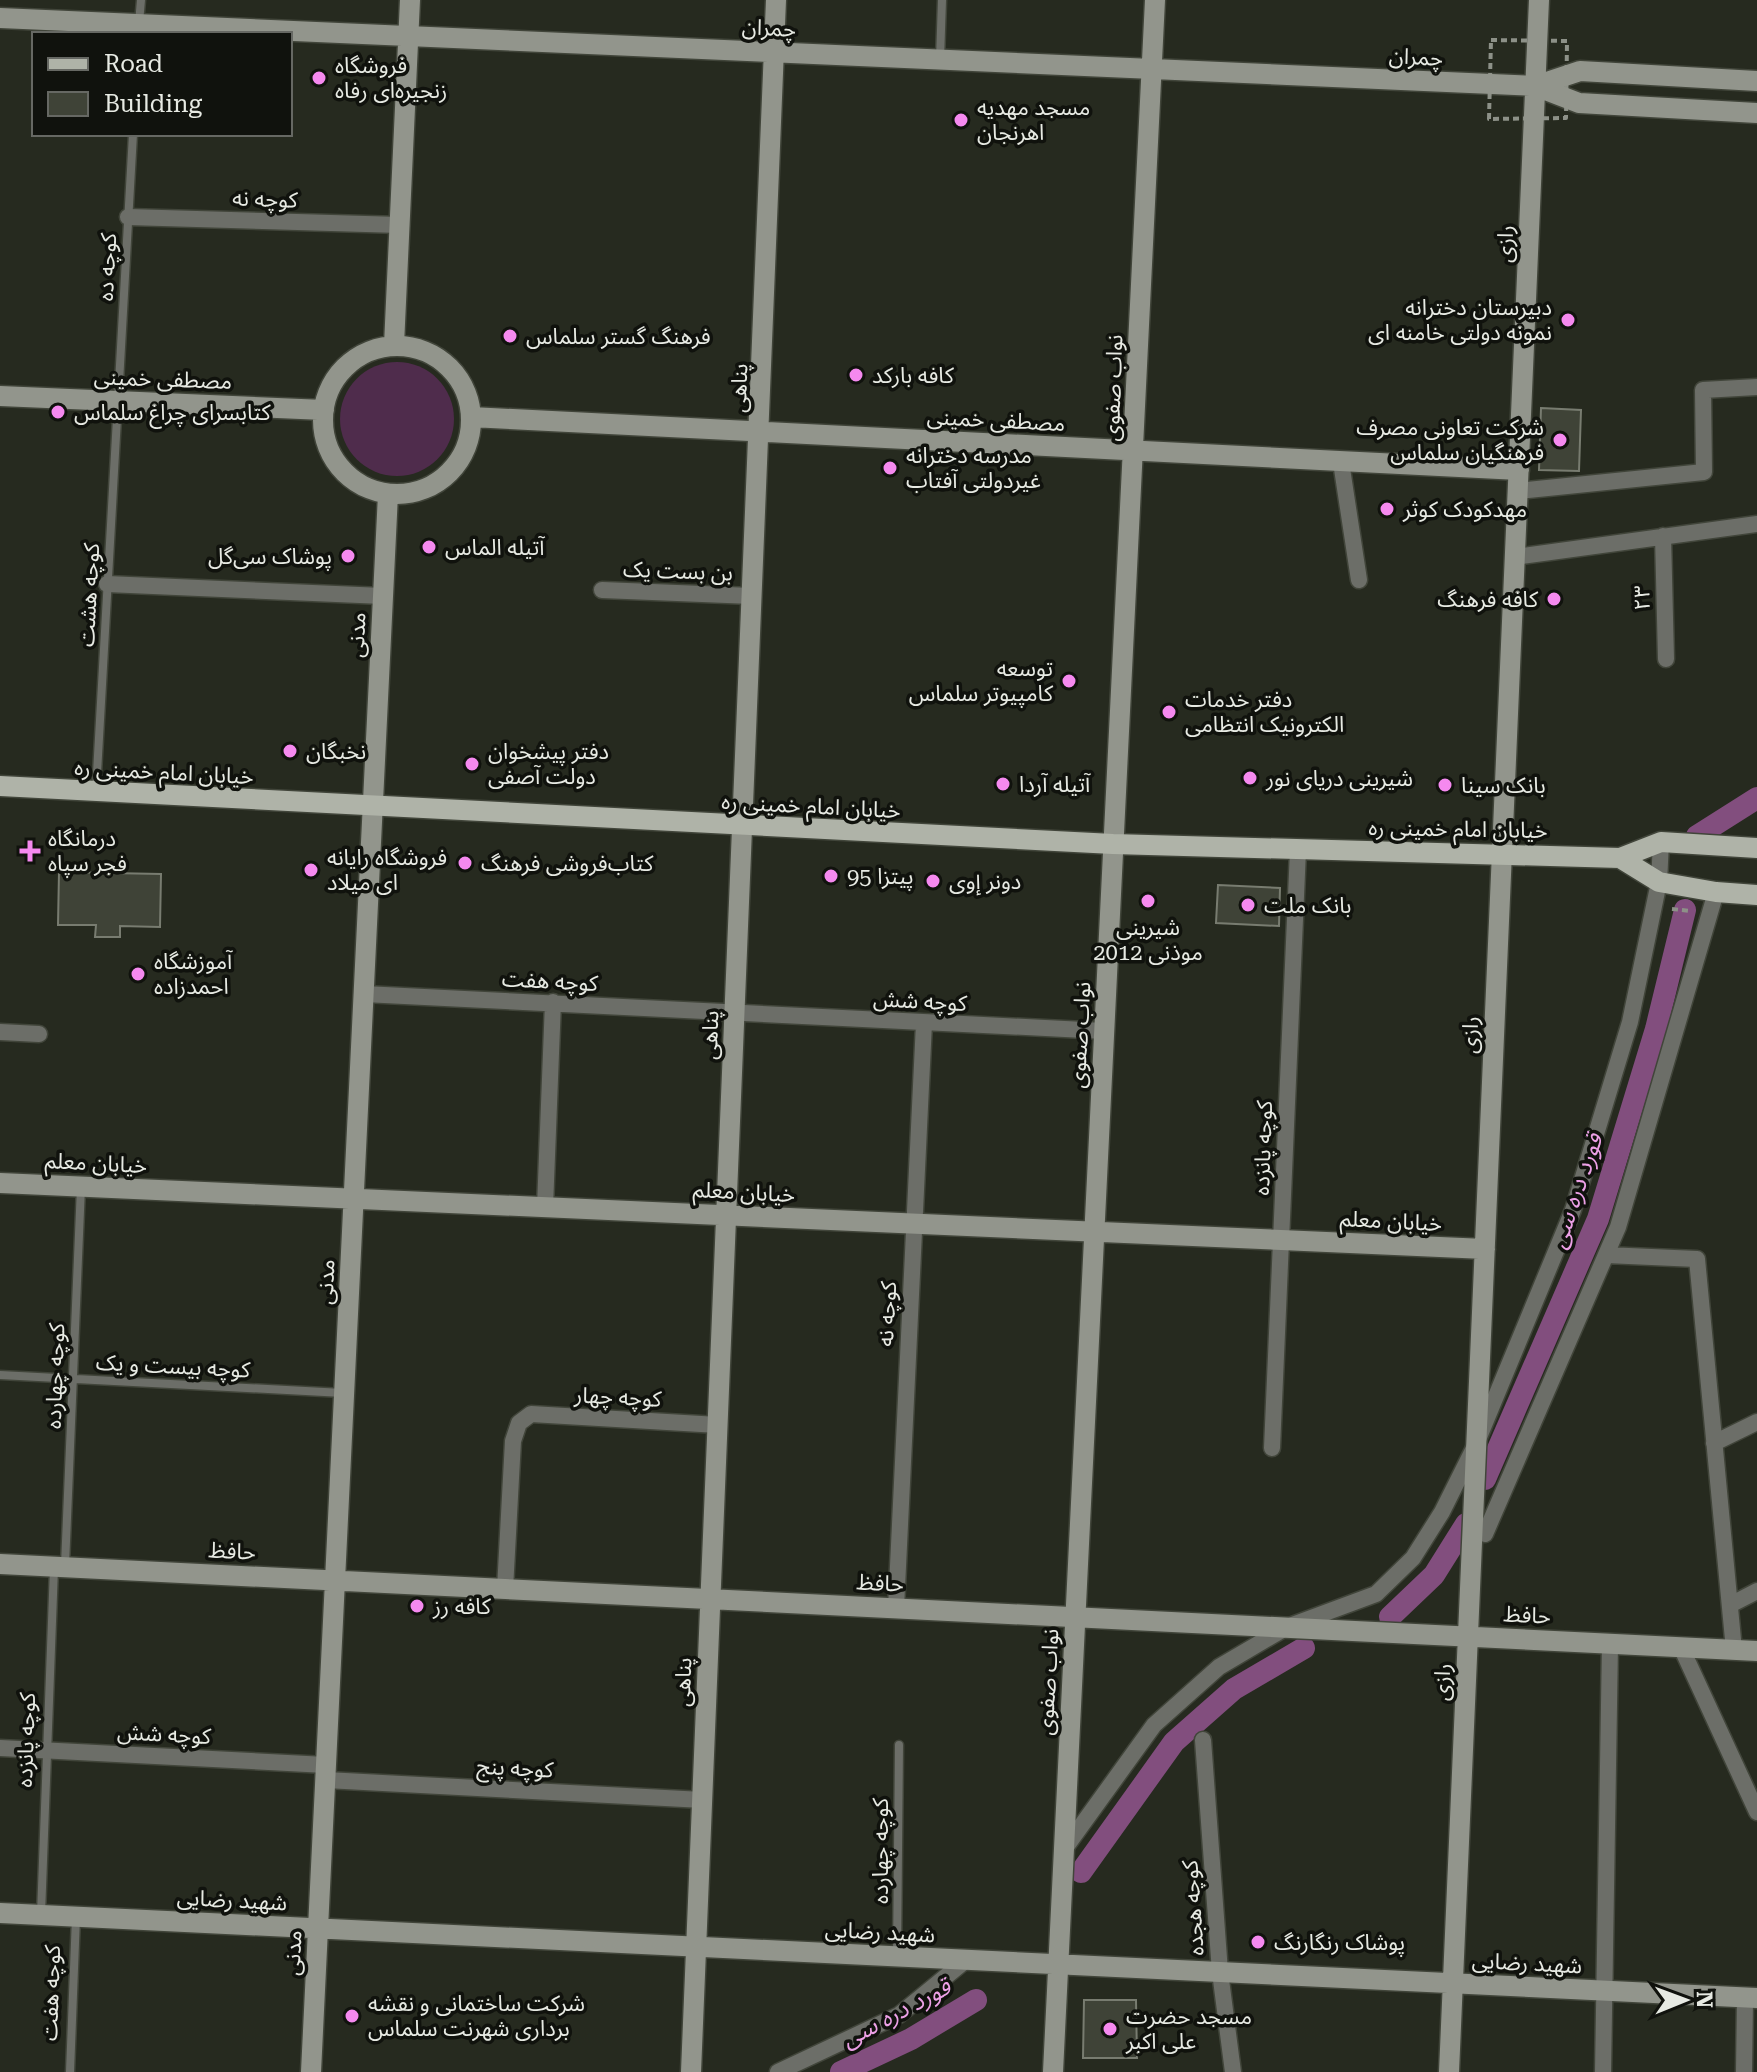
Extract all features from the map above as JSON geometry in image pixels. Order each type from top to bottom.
[{"type":"main road","name":"خیابان امام خمینی ره","points":[[0,786],[373,808],[1113,844],[1620,858]]},
{"type":"main road","points":[[1620,858],[1661,842],[1757,848]]},
{"type":"main road","points":[[1620,858],[1659,882],[1716,892],[1757,895]]},
{"type":"street","points":[[394,345],[410,0]]},
{"type":"street","name":"پناهی","points":[[691,2072],[761,432],[776,0]]},
{"type":"street","name":"نواب صفوی","points":[[1053,2072],[1155,0]]},
{"type":"street","name":"رازی","points":[[1449,2072],[1539,0]]},
{"type":"street","name":"چمران","points":[[0,18],[139,29],[254,32]]},
{"type":"street","name":"چمران","points":[[292,33],[1535,86],[1579,103],[1757,113]]},
{"type":"street","name":"چمران","points":[[1535,86],[1580,71],[1757,81]]},
{"type":"street","name":"کوچه نه","points":[[128,217],[400,225]]},
{"type":"street","points":[[394,345],[416,348],[450,367],[462,383],[471,417],[466,447],[455,467],[437,483],[416,492],[388,494],[353,480],[338,465],[328,447],[324,410],[331,386],[343,369],[358,356],[394,345]]},
{"type":"street","points":[[1518,491],[1704,472],[1703,390],[1757,387]]},
{"type":"street","name":"مصطفی خمینی","points":[[0,396],[324,410]]},
{"type":"street","name":"مصطفی خمینی","points":[[471,417],[1519,470]]},
{"type":"street","points":[[1341,462],[1359,580]]},
{"type":"street","name":"مدنی","points":[[311,2072],[388,494]]},
{"type":"street","points":[[1515,557],[1757,524]]},
{"type":"street","name":"۲۳","points":[[1663,536],[1666,659]]},
{"type":"street","points":[[107,584],[383,596]]},
{"type":"street","name":"بن بست یک","points":[[602,590],[752,596]]},
{"type":"street","points":[[1063,1851],[1154,1725],[1219,1667],[1287,1627],[1376,1594],[1413,1558],[1442,1512],[1477,1442],[1573,1210],[1630,1022],[1659,882],[1661,842]]},
{"type":"street","name":"کوچه پانزده","points":[[1272,1448],[1298,850]]},
{"type":"street","points":[[1485,1534],[1618,1227],[1673,1049],[1716,892]]},
{"type":"street","name":"کوچه هفت","points":[[364,994],[735,1014]]},
{"type":"street","points":[[545,1207],[553,1002]]},
{"type":"street","name":"کوچه شش","points":[[735,1014],[1104,1031]]},
{"type":"street","name":"کوچه نه","points":[[896,1608],[924,1023]]},
{"type":"street","points":[[0,1032],[39,1034]]},
{"type":"street","name":"خیابان معلم","points":[[0,1183],[1485,1249]]},
{"type":"street","points":[[1606,1255],[1697,1259],[1734,1650]]},
{"type":"street","name":"کوچه چهار","points":[[505,1589],[513,1441],[519,1423],[531,1414],[718,1425]]},
{"type":"street","points":[[1714,1443],[1757,1422]]},
{"type":"street","name":"حافظ","points":[[0,1564],[1757,1651]]},
{"type":"street","points":[[1730,1605],[1757,1591]]},
{"type":"street","points":[[1603,2072],[1610,1644]]},
{"type":"street","points":[[1681,1647],[1757,1812]]},
{"type":"street","name":"کوچه هجده","points":[[1203,1740],[1220,1972],[1233,2072]]},
{"type":"street","name":"کوچه شش","points":[[0,1748],[326,1772]]},
{"type":"street","name":"کوچه پنج","points":[[326,1772],[703,1800]]},
{"type":"street","name":"شهید رضایی","points":[[0,1913],[1751,1998]]},
{"type":"street","points":[[778,2072],[899,2015],[966,1960]]},
{"type":"street","points":[[1744,2072],[1751,1998]]},
{"type":"lane","points":[[139,29],[141,0]]},
{"type":"lane","points":[[940,60],[942,0]]},
{"type":"lane","name":"کوچه ده","points":[[117,401],[133,136]]},
{"type":"lane","name":"کوچه هشت","points":[[96,791],[117,401]]},
{"type":"lane","name":"کوچه چهارده","points":[[60,1567],[73,1379],[81,1186]]},
{"type":"lane","name":"کوچه بیست و یک","points":[[0,1375],[344,1393]]},
{"type":"lane","name":"کوچه پانزده","points":[[41,1915],[60,1567]]},
{"type":"lane","name":"کوچه چهارده","points":[[897,1957],[899,1745]]},
{"type":"lane","name":"کوچه هفت","points":[[70,2072],[76,1917]]},
{"type":"path","points":[[1669,909],[1695,912]]},
{"type":"shaded area","points":[[397,362],[419,366],[437,379],[450,397],[454,419],[450,441],[437,459],[419,472],[397,476],[375,472],[357,459],[344,441],[340,419],[344,397],[357,379],[375,366]]},
{"type":"building","name":"شرکت تعاونی مصرف فرهنگیان سلماس","points":[[1541,408],[1581,410],[1579,471],[1539,470]]},
{"type":"building","points":[[59,872],[161,874],[160,927],[120,926],[120,937],[95,937],[96,925],[58,925]]},
{"type":"building","name":"بانک ملت","points":[[1218,885],[1280,888],[1279,926],[1216,923]]},
{"type":"building","name":"مسجد حضرت علی اکبر","points":[[1084,2000],[1136,2000],[1137,2058],[1083,2058]]},
{"type":"waterway","name":"قورد دره سی","points":[[1697,836],[1757,798]]},
{"type":"waterway","name":"قورد دره سی","points":[[1485,1479],[1598,1219],[1656,1029],[1685,910]]},
{"type":"waterway","name":"قورد دره سی","points":[[1390,1617],[1434,1575],[1466,1524]]},
{"type":"waterway","points":[[1081,1872],[1174,1742],[1234,1689],[1304,1648]]},
{"type":"waterway","name":"قورد دره سی","points":[[841,2072],[911,2039],[976,2000]]},
{"type":"place","name":"فروشگاه زنجیره‌ای رفاه","points":[[319,78]]},
{"type":"place","name":"مسجد مهدیه اهرنجان","points":[[961,120]]},
{"type":"place","name":"دبیرستان دخترانه نمونه دولتی خامنه ای","points":[[1568,320]]},
{"type":"place","name":"فرهنگ گستر سلماس","points":[[510,336]]},
{"type":"place","name":"کافه بارکد","points":[[856,375]]},
{"type":"place","name":"کتابسرای چراغ سلماس","points":[[58,412]]},
{"type":"place","name":"شرکت تعاونی مصرف فرهنگیان سلماس","points":[[1560,440]]},
{"type":"place","name":"مدرسه دخترانه غیردولتی آفتاب","points":[[890,468]]},
{"type":"place","name":"مهدکودک کوثر","points":[[1387,509]]},
{"type":"place","name":"آتیله الماس","points":[[429,547]]},
{"type":"place","name":"پوشاک سی‌گل","points":[[348,556]]},
{"type":"place","name":"کافه فرهنگ","points":[[1554,599]]},
{"type":"place","name":"توسعه کامپیوتر سلماس","points":[[1069,681]]},
{"type":"place","name":"دفتر خدمات الکترونیک انتظامی","points":[[1169,712]]},
{"type":"place","name":"نخبگان","points":[[290,751]]},
{"type":"place","name":"دفتر پیشخوان دولت آصفی","points":[[472,764]]},
{"type":"place","name":"شیرینی دریای نور","points":[[1250,778]]},
{"type":"place","name":"آتیله آردا","points":[[1003,784]]},
{"type":"place","name":"بانک سینا","points":[[1445,785]]},
{"type":"place","name":"درمانگاه فجر سپاه","points":[[30,851]]},
{"type":"place","name":"کتاب‌فروشی فرهنگ","points":[[465,863]]},
{"type":"place","name":"فروشگاه رایانه ای میلاد","points":[[311,870]]},
{"type":"place","name":"پیتزا 95","points":[[831,876]]},
{"type":"place","name":"دونر إوی","points":[[933,881]]},
{"type":"place","name":"شیرینی موذنی 2012","points":[[1148,901]]},
{"type":"place","name":"بانک ملت","points":[[1248,905]]},
{"type":"place","name":"آموزشگاه احمدزاده","points":[[138,974]]},
{"type":"place","name":"کافه رز","points":[[417,1606]]},
{"type":"place","name":"پوشاک رنگارنگ","points":[[1258,1942]]},
{"type":"place","name":"شرکت ساختمانی و نقشه برداری شهرنت سلماس","points":[[352,2016]]},
{"type":"place","name":"مسجد حضرت علی اکبر","points":[[1110,2029]]}]
